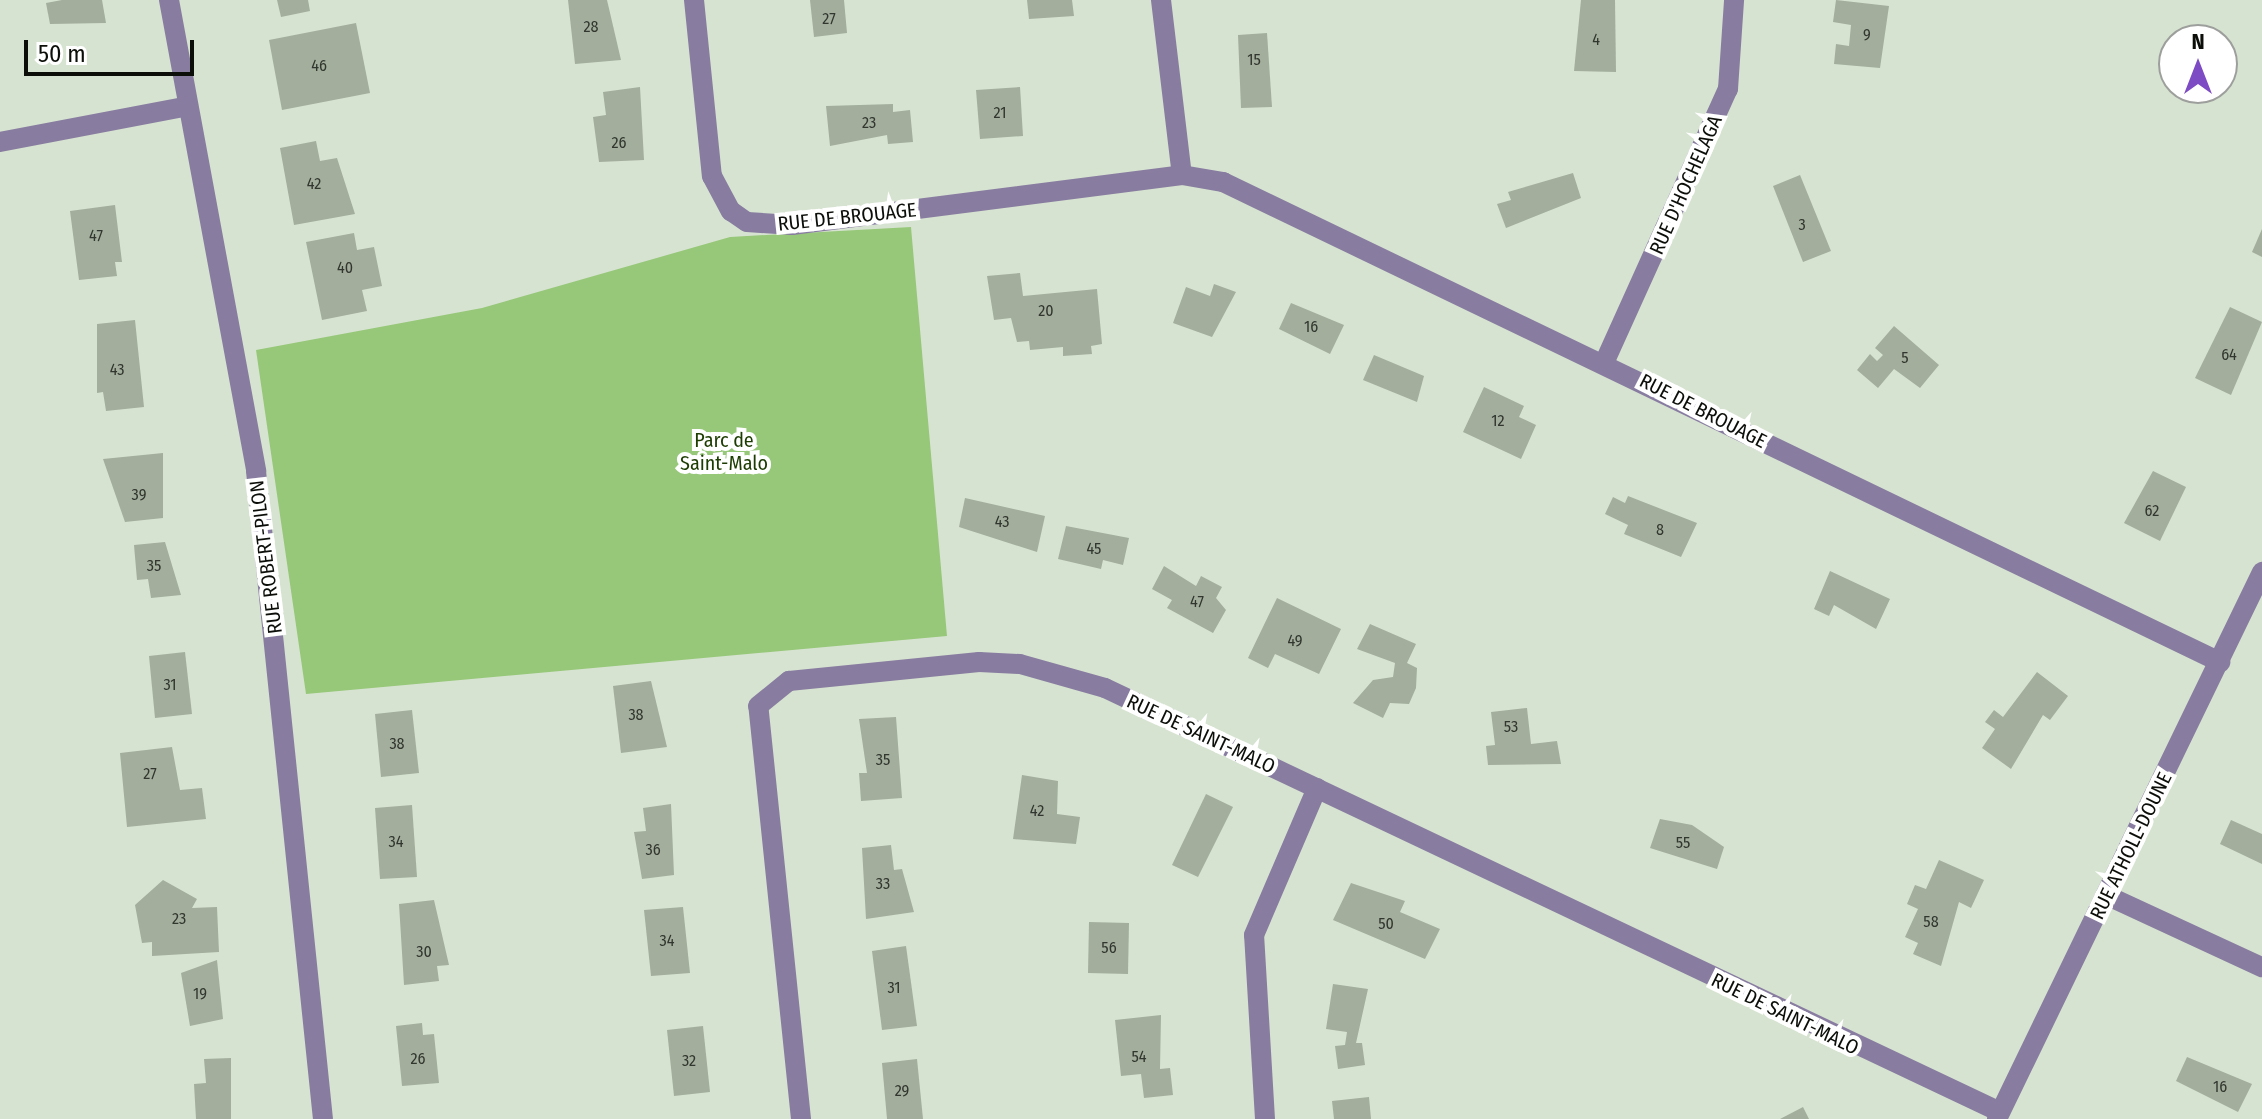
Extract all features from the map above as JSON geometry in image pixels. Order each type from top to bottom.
[{"type":"street","name":"RUE ROBERT-PILON","points":[[169,0],[256,471],[323,1119]]},
{"type":"street","name":"RUE DE BROUAGE","points":[[694,0],[712,176],[731,211],[747,222],[792,225],[1182,175],[1223,182],[1299,214],[1605,361],[2220,662]]},
{"type":"street","points":[[1161,0],[1182,175]]},
{"type":"street","name":"RUE D'HOCHELAGA","points":[[1605,361],[1728,89],[1734,0]]},
{"type":"street","points":[[0,142],[188,106]]},
{"type":"street","name":"RUE ATHOLL-DOUNE","points":[[1998,1115],[2108,896],[2262,572]]},
{"type":"street","name":"RUE DE SAINT-MALO","points":[[801,1119],[757,729],[769,690],[809,678],[1020,664],[1105,688],[1998,1115]]},
{"type":"street","points":[[1265,1119],[1254,935],[1317,788]]},
{"type":"street","points":[[2108,896],[2262,967]]},
{"type":"green space","name":"Parc de Saint-Malo","points":[[911,227],[947,636],[306,694],[256,350],[482,308],[730,237]]},
{"type":"building","points":[[102,0],[106,23],[50,24],[46,3]]},
{"type":"building","points":[[277,0],[308,0],[310,11],[281,17]]},
{"type":"building","points":[[568,0],[607,0],[621,60],[575,64]]},
{"type":"building","points":[[810,0],[844,0],[847,33],[814,37]]},
{"type":"building","points":[[1027,0],[1072,0],[1074,16],[1029,19]]},
{"type":"building","points":[[1581,0],[1615,0],[1616,72],[1574,71]]},
{"type":"building","points":[[1836,0],[1889,6],[1880,68],[1834,64],[1836,44],[1849,46],[1851,25],[1833,22]]},
{"type":"building","points":[[356,23],[370,93],[282,110],[269,40]]},
{"type":"building","points":[[1267,33],[1272,107],[1241,108],[1238,35]]},
{"type":"building","points":[[640,87],[644,160],[599,162],[593,117],[606,115],[603,92]]},
{"type":"building","points":[[1020,87],[1023,136],[980,139],[976,90]]},
{"type":"building","points":[[893,104],[893,112],[910,110],[913,142],[888,144],[887,135],[830,146],[826,106]]},
{"type":"building","points":[[316,141],[320,161],[337,158],[355,214],[294,225],[280,148]]},
{"type":"building","points":[[1573,173],[1581,198],[1506,228],[1497,204],[1511,200],[1508,192]]},
{"type":"building","points":[[1800,175],[1831,251],[1803,262],[1773,186]]},
{"type":"building","points":[[115,205],[122,262],[115,262],[117,276],[79,280],[70,211]]},
{"type":"building","points":[[2262,229],[2262,257],[2252,252]]},
{"type":"building","points":[[354,233],[357,250],[374,247],[382,286],[362,290],[367,311],[322,320],[306,242]]},
{"type":"building","points":[[1020,273],[1023,296],[1097,289],[1102,344],[1091,346],[1092,354],[1063,356],[1063,347],[1030,350],[1029,341],[1017,342],[1011,318],[994,320],[987,276]]},
{"type":"building","points":[[1214,284],[1236,292],[1212,337],[1173,323],[1186,287],[1210,296]]},
{"type":"building","points":[[1291,303],[1344,325],[1330,354],[1279,329]]},
{"type":"building","points":[[2230,307],[2262,322],[2231,395],[2195,378]]},
{"type":"building","points":[[135,320],[144,407],[106,411],[103,392],[97,393],[97,324]]},
{"type":"building","points":[[1894,326],[1939,365],[1920,388],[1894,369],[1878,388],[1857,370],[1870,354],[1877,361],[1883,355],[1875,348]]},
{"type":"building","points":[[1374,355],[1424,376],[1417,402],[1363,380]]},
{"type":"building","points":[[1484,387],[1524,406],[1519,417],[1536,425],[1521,459],[1463,432]]},
{"type":"building","points":[[163,453],[163,518],[125,522],[103,459]]},
{"type":"building","points":[[2153,471],[2186,487],[2160,541],[2124,523]]},
{"type":"building","points":[[1628,496],[1697,523],[1681,557],[1624,534],[1628,525],[1605,514],[1613,497],[1625,503]]},
{"type":"building","points":[[965,498],[1045,516],[1037,552],[959,527]]},
{"type":"building","points":[[1066,526],[1129,538],[1123,565],[1103,560],[1101,569],[1058,559]]},
{"type":"building","points":[[165,542],[181,595],[151,598],[148,579],[137,580],[134,545]]},
{"type":"building","points":[[1164,566],[1196,586],[1201,576],[1222,587],[1216,598],[1226,610],[1213,633],[1167,608],[1172,600],[1152,589]]},
{"type":"building","points":[[1830,571],[1890,599],[1876,629],[1834,605],[1829,616],[1814,609]]},
{"type":"building","points":[[1277,598],[1341,629],[1319,674],[1275,654],[1268,668],[1248,658]]},
{"type":"building","points":[[1370,624],[1416,644],[1407,663],[1417,668],[1416,688],[1409,704],[1390,703],[1383,718],[1353,703],[1373,680],[1393,677],[1395,663],[1357,649]]},
{"type":"building","points":[[185,652],[192,714],[155,718],[149,656]]},
{"type":"building","points":[[2037,672],[2068,696],[2050,720],[2043,715],[2011,769],[1982,748],[1995,729],[1985,722],[1994,710],[2003,717]]},
{"type":"building","points":[[651,681],[667,747],[621,753],[613,686]]},
{"type":"building","points":[[1527,708],[1531,744],[1557,741],[1561,764],[1488,765],[1486,746],[1495,745],[1491,712]]},
{"type":"building","points":[[412,710],[419,773],[381,777],[375,714]]},
{"type":"building","points":[[896,717],[902,798],[861,801],[859,773],[867,773],[859,719]]},
{"type":"building","points":[[172,747],[180,790],[202,788],[206,819],[127,827],[120,753]]},
{"type":"building","points":[[1022,775],[1058,781],[1057,814],[1080,817],[1076,844],[1013,839]]},
{"type":"building","points":[[1206,794],[1233,807],[1198,877],[1172,865]]},
{"type":"building","points":[[671,804],[674,875],[642,879],[634,832],[646,831],[643,808]]},
{"type":"building","points":[[412,805],[417,877],[380,879],[375,808]]},
{"type":"building","points":[[1660,819],[1692,825],[1724,847],[1717,869],[1650,848]]},
{"type":"building","points":[[2231,820],[2262,834],[2262,864],[2220,844]]},
{"type":"building","points":[[891,845],[894,870],[902,869],[914,912],[866,919],[862,848]]},
{"type":"building","points":[[1939,860],[1984,880],[1971,908],[1959,902],[1941,966],[1913,954],[1918,943],[1905,937],[1918,909],[1907,904],[1915,885],[1926,889]]},
{"type":"building","points":[[163,880],[197,899],[192,908],[217,907],[219,952],[152,956],[152,942],[142,943],[135,905]]},
{"type":"building","points":[[1351,883],[1405,901],[1400,912],[1440,929],[1425,959],[1333,920]]},
{"type":"building","points":[[434,900],[449,965],[437,966],[439,981],[404,985],[399,904]]},
{"type":"building","points":[[683,907],[690,973],[651,976],[644,910]]},
{"type":"building","points":[[1089,922],[1129,923],[1128,974],[1088,973]]},
{"type":"building","points":[[906,946],[917,1026],[882,1030],[872,951]]},
{"type":"building","points":[[217,960],[223,1019],[190,1026],[181,973]]},
{"type":"building","points":[[1333,984],[1368,989],[1356,1043],[1362,1043],[1365,1065],[1338,1069],[1335,1046],[1345,1045],[1347,1032],[1326,1029]]},
{"type":"building","points":[[1161,1015],[1160,1069],[1170,1068],[1173,1095],[1144,1098],[1141,1074],[1121,1076],[1115,1020]]},
{"type":"building","points":[[422,1023],[423,1035],[434,1034],[439,1083],[402,1086],[396,1026]]},
{"type":"building","points":[[703,1026],[710,1092],[674,1096],[667,1030]]},
{"type":"building","points":[[2187,1057],[2252,1084],[2238,1112],[2176,1081]]},
{"type":"building","points":[[231,1058],[231,1119],[196,1119],[194,1084],[206,1083],[204,1059]]},
{"type":"building","points":[[917,1059],[923,1119],[887,1119],[882,1063]]},
{"type":"building","points":[[1369,1097],[1371,1119],[1334,1119],[1332,1101]]},
{"type":"building","points":[[1803,1107],[1809,1119],[1780,1119]]}]
